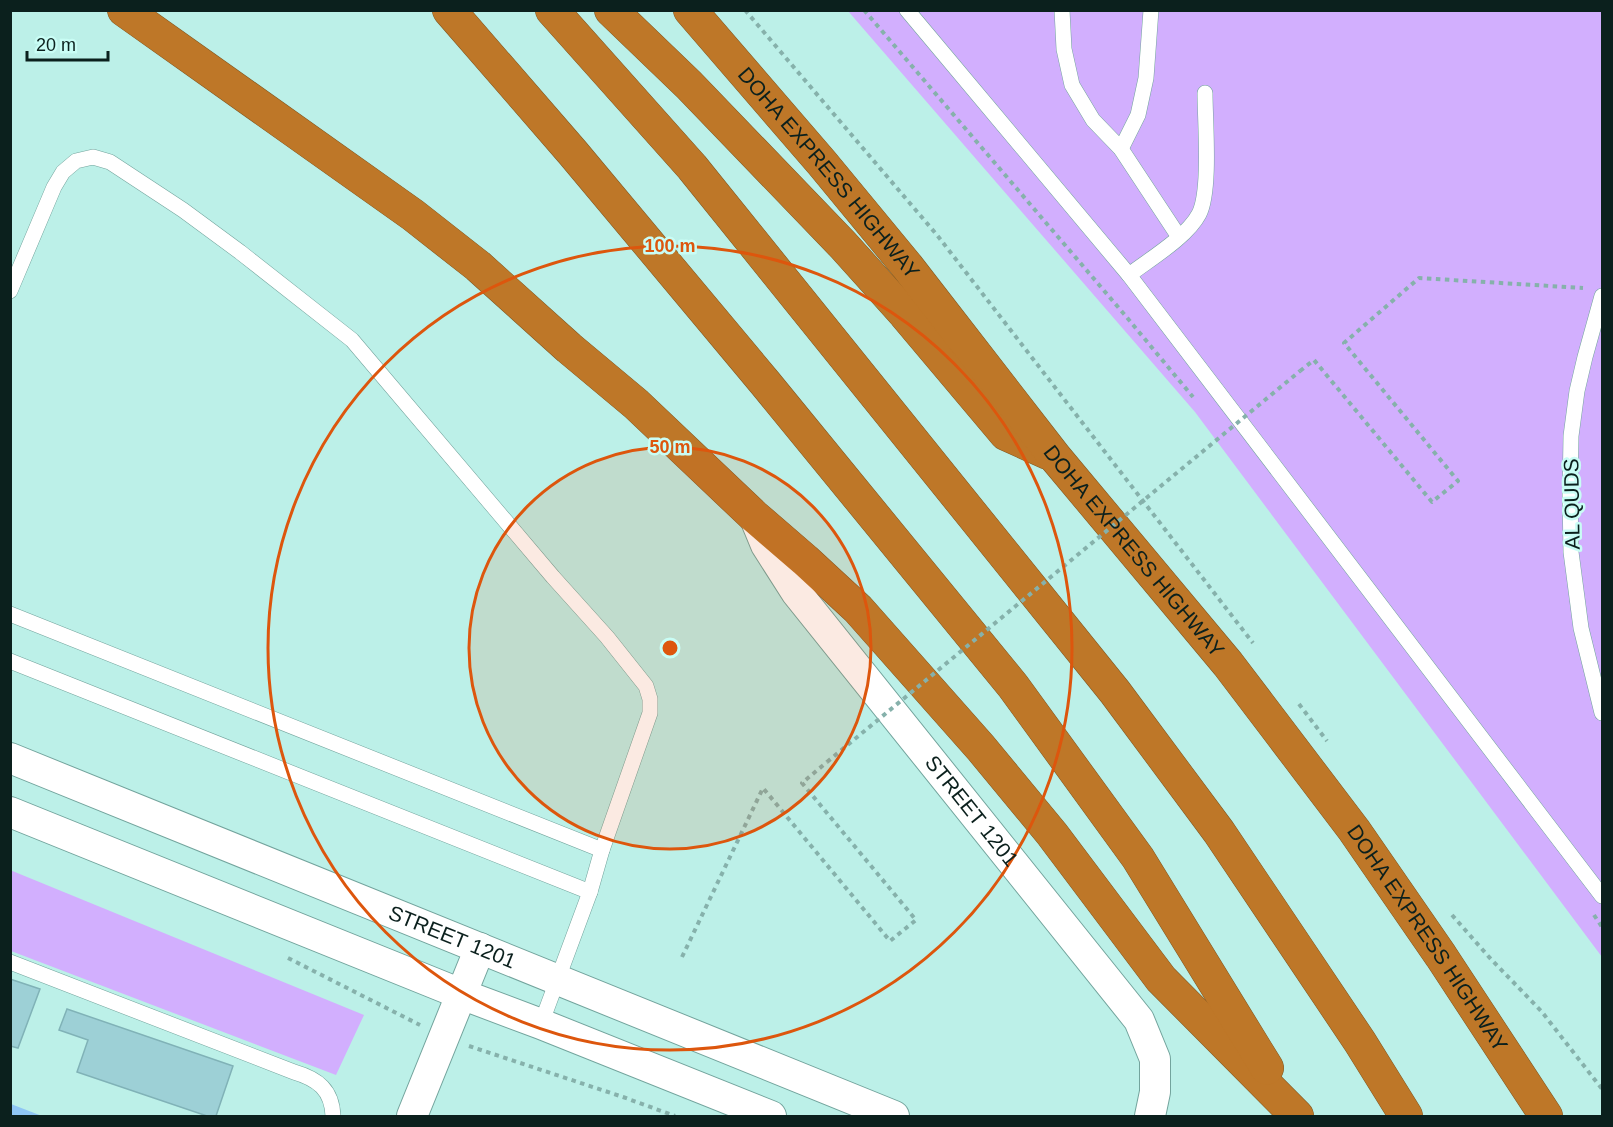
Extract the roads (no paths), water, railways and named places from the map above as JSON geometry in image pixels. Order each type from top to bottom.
[{"type":"highway","points":[[124,10],[413,215],[478,266],[569,348],[636,404],[754,516],[805,560],[865,617],[981,748],[1052,834],[1161,979],[1297,1116]]},
{"type":"highway","points":[[449,10],[588,170],[1012,686],[1138,858],[1297,1116]]},
{"type":"highway","points":[[552,10],[692,167],[1115,692],[1219,832],[1360,1042],[1406,1116]]},
{"type":"highway","points":[[611,10],[689,85],[843,246],[905,314],[1006,434],[1055,457]]},
{"type":"highway","name":"DOHA EXPRESS HIGHWAY","points":[[690,10],[886,240],[1055,457],[1228,664],[1354,830],[1441,956],[1545,1116]]},
{"type":"street","name":"STREET 1201","points":[[754,516],[766,545],[796,592],[1139,1020],[1155,1059],[1155,1092],[1150,1116]]},
{"type":"street","name":"STREET 1201","points":[[10,758],[894,1116]]},
{"type":"street","points":[[10,812],[771,1116]]},
{"type":"street","points":[[412,1116],[480,948]]},
{"type":"lane","points":[[907,10],[1129,275],[1602,896]]},
{"type":"lane","points":[[1062,10],[1064,49],[1072,85],[1093,120],[1121,149],[1179,237]]},
{"type":"lane","points":[[1121,149],[1138,115],[1146,78],[1150,10]]},
{"type":"lane","points":[[1129,275],[1179,237],[1200,213],[1206,173],[1205,93]]},
{"type":"lane","points":[[10,291],[54,187],[63,172],[76,161],[93,157],[110,162],[183,210],[352,340],[552,577],[607,637],[646,686],[650,699],[650,713],[602,850],[590,892],[541,1024]]},
{"type":"lane","name":"AL QUDS","points":[[1597,292],[1591,334],[1577,391],[1571,436],[1570,495],[1571,552],[1581,628],[1602,713]]},
{"type":"lane","points":[[10,614],[602,850]]},
{"type":"lane","points":[[10,661],[590,892]]},
{"type":"lane","points":[[10,962],[309,1076],[321,1086],[330,1099],[333,1116]]},
{"type":"water","points":[[11,1104],[42,1116],[11,1116]]}]
